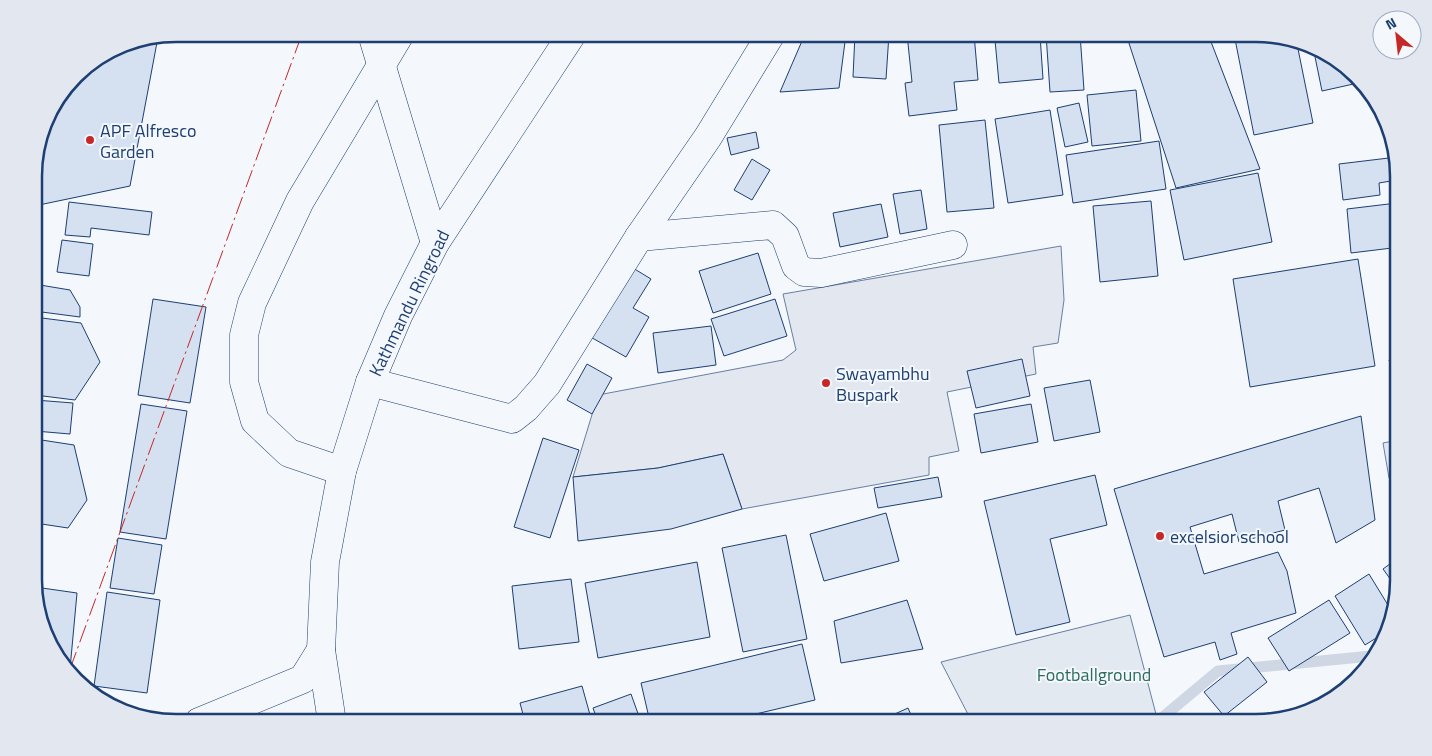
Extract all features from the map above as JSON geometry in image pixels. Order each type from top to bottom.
[{"type":"main road","points":[[375,43],[435,243]]},
{"type":"main road","points":[[342,471],[290,453],[255,421],[244,382],[244,335],[252,303],[300,200],[395,43]]},
{"type":"main road","name":"Kathmandu Ringroad","points":[[331,714],[321,650],[325,562],[342,471],[370,382],[398,316],[435,243],[566,43]]},
{"type":"main road","points":[[370,382],[512,419],[526,408],[547,384],[639,238],[708,137],[765,43]]},
{"type":"main road","points":[[639,238],[773,225],[785,236],[796,266],[804,272],[821,273],[953,245]]},
{"type":"main road","points":[[218,714],[303,679],[321,650]]},
{"type":"green space","name":"Footballground","points":[[1130,615],[1156,713],[967,713],[941,662]]},
{"type":"shaded area","name":"Swayambhu Buspark","points":[[1061,246],[1064,300],[1058,343],[1033,347],[1036,374],[947,392],[959,451],[929,457],[929,475],[742,509],[723,454],[658,468],[573,477],[598,395],[783,360],[796,350],[783,294]]},
{"type":"shaded area","points":[[1390,442],[1390,478],[1389,478],[1383,443]]},
{"type":"building","points":[[801,43],[845,43],[839,88],[780,92]]},
{"type":"building","points":[[855,43],[888,43],[886,79],[853,77]]},
{"type":"building","points":[[908,43],[975,43],[978,80],[954,82],[957,110],[909,116],[905,83],[912,82]]},
{"type":"building","points":[[995,43],[1041,43],[1043,79],[999,83]]},
{"type":"building","points":[[1047,43],[1081,43],[1084,90],[1050,92]]},
{"type":"building","points":[[1129,43],[1211,43],[1260,169],[1176,188]]},
{"type":"building","points":[[1236,43],[1273,44],[1298,50],[1313,123],[1254,135]]},
{"type":"building","name":"APF Alfresco Garden","points":[[157,44],[130,186],[43,204],[43,168],[47,142],[60,110],[70,95],[88,76],[110,60],[125,53]]},
{"type":"building","points":[[1315,56],[1330,65],[1352,84],[1322,91]]},
{"type":"building","points":[[1136,90],[1141,141],[1092,146],[1087,95]]},
{"type":"building","points":[[1079,103],[1088,142],[1065,147],[1057,108]]},
{"type":"building","points":[[1050,110],[1063,195],[1008,203],[995,119]]},
{"type":"building","points":[[985,120],[994,208],[947,212],[939,125]]},
{"type":"building","points":[[756,132],[759,148],[731,155],[727,138]]},
{"type":"building","points":[[1159,141],[1166,189],[1073,203],[1066,155]]},
{"type":"building","points":[[1388,158],[1390,181],[1379,183],[1380,195],[1343,200],[1339,164]]},
{"type":"building","points":[[752,159],[770,170],[752,200],[734,190]]},
{"type":"building","points":[[1258,173],[1272,242],[1184,260],[1170,190]]},
{"type":"building","points":[[921,190],[927,229],[900,234],[893,194]]},
{"type":"building","points":[[1151,201],[1158,276],[1100,282],[1093,206]]},
{"type":"building","points":[[69,202],[152,212],[149,235],[91,228],[90,237],[65,235]]},
{"type":"building","points":[[881,204],[888,237],[840,247],[833,213]]},
{"type":"building","points":[[1390,204],[1390,248],[1351,253],[1347,209]]},
{"type":"building","points":[[62,240],[93,244],[89,276],[57,272]]},
{"type":"building","points":[[758,253],[771,294],[713,313],[699,271]]},
{"type":"building","points":[[1358,259],[1375,366],[1250,387],[1233,279]]},
{"type":"building","points":[[628,265],[651,279],[633,308],[649,317],[626,357],[587,335]]},
{"type":"building","points":[[43,286],[70,290],[80,307],[80,317],[43,312]]},
{"type":"building","points":[[153,299],[206,307],[190,403],[138,395]]},
{"type":"building","points":[[775,299],[787,336],[724,356],[711,319]]},
{"type":"building","points":[[43,318],[81,323],[100,362],[75,400],[43,396]]},
{"type":"building","points":[[711,326],[716,365],[658,373],[653,333]]},
{"type":"building","points":[[1022,359],[1030,396],[976,408],[967,371]]},
{"type":"building","points":[[587,364],[612,378],[592,414],[567,400]]},
{"type":"building","points":[[1090,380],[1100,432],[1054,441],[1044,388]]},
{"type":"building","points":[[43,401],[73,403],[70,434],[43,432]]},
{"type":"building","points":[[141,404],[187,411],[166,539],[120,532]]},
{"type":"building","points":[[1031,404],[1038,442],[981,453],[974,414]]},
{"type":"building","name":"excelsior school","points":[[1361,416],[1375,520],[1336,543],[1319,488],[1278,501],[1285,530],[1239,542],[1232,514],[1190,527],[1204,574],[1278,552],[1287,571],[1296,613],[1231,633],[1237,654],[1220,660],[1215,642],[1164,657],[1114,489]]},
{"type":"building","points":[[543,438],[579,450],[550,538],[514,527]]},
{"type":"building","points":[[43,440],[74,445],[87,500],[68,528],[43,524]]},
{"type":"building","points":[[723,454],[742,509],[671,529],[578,541],[573,477],[658,468]]},
{"type":"building","points":[[1095,475],[1107,525],[1050,539],[1070,622],[1016,635],[984,501]]},
{"type":"building","points":[[938,477],[942,497],[878,508],[874,488]]},
{"type":"building","points":[[886,513],[899,561],[824,581],[810,534]]},
{"type":"building","points":[[786,535],[807,639],[743,652],[722,548]]},
{"type":"building","points":[[118,538],[162,545],[154,594],[110,588]]},
{"type":"building","points":[[697,562],[710,637],[598,658],[585,583]]},
{"type":"building","points":[[1390,564],[1390,579],[1383,569]]},
{"type":"building","points":[[1369,574],[1387,603],[1376,638],[1365,645],[1335,596]]},
{"type":"building","points":[[571,579],[579,642],[519,649],[512,586]]},
{"type":"building","points":[[44,588],[77,593],[71,661],[56,639],[45,605]]},
{"type":"building","points":[[107,592],[160,600],[147,693],[94,685]]},
{"type":"building","points":[[907,600],[923,649],[841,663],[834,621]]},
{"type":"building","points":[[1329,600],[1350,633],[1289,671],[1268,638]]},
{"type":"building","points":[[802,644],[815,700],[758,713],[648,714],[641,683]]},
{"type":"building","points":[[1248,657],[1267,682],[1228,713],[1222,713],[1204,692]]},
{"type":"building","points":[[582,686],[590,714],[523,714],[520,703]]},
{"type":"building","points":[[631,694],[638,714],[595,714],[593,708]]},
{"type":"building","points":[[908,708],[910,713],[896,713]]},
{"type":"waterway","points":[[1168,713],[1218,671],[1365,657]]},
{"type":"power","points":[[72,663],[299,43]]},
{"type":"place","name":"APF Alfresco Garden","points":[[90,140]]},
{"type":"place","name":"Swayambhu Buspark","points":[[826,383]]},
{"type":"place","name":"excelsior school","points":[[1160,536]]}]
